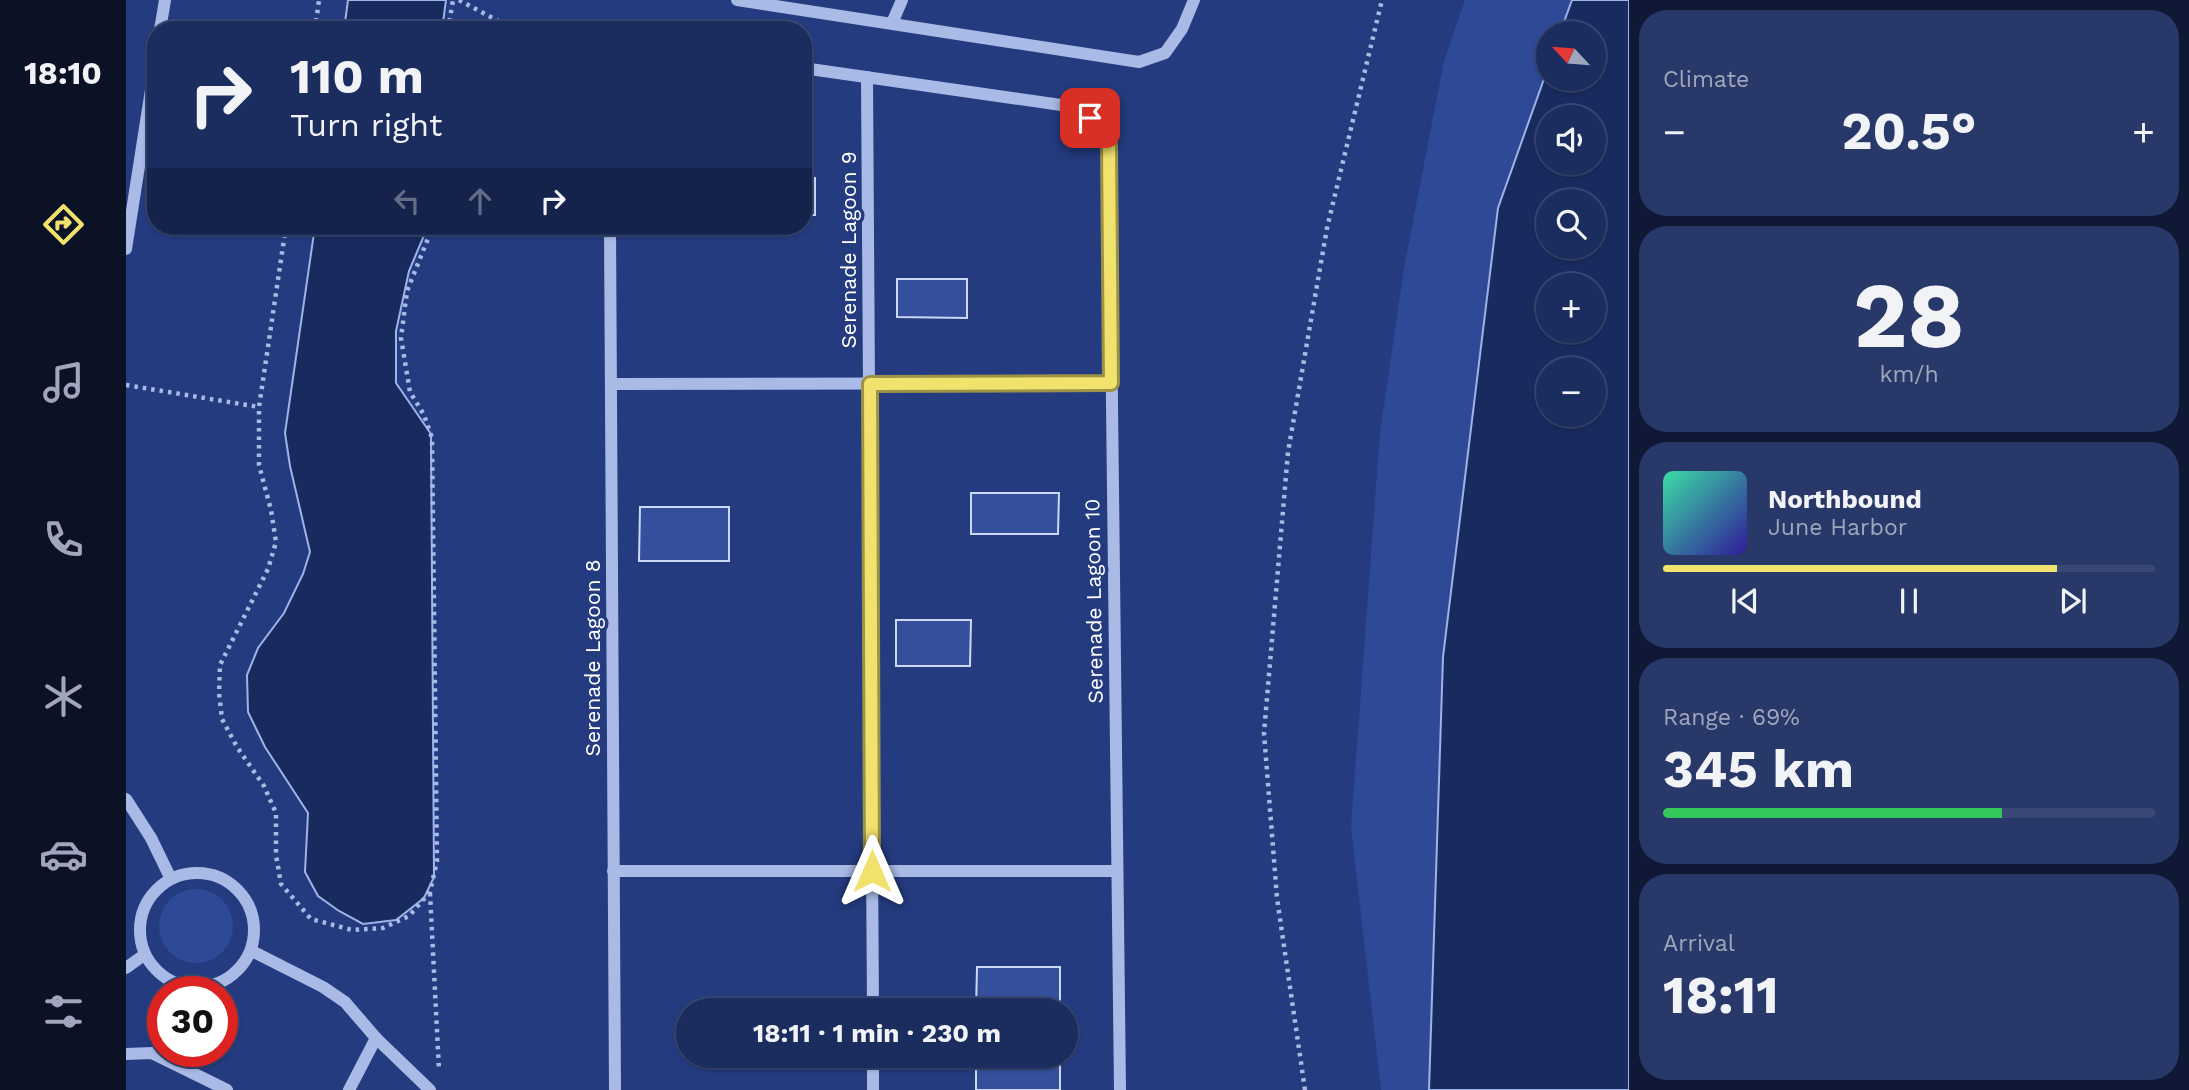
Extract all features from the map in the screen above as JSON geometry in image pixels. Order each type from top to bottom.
[{"type":"street","points":[[162,21],[165,0]]},
{"type":"street","points":[[737,0],[1139,62],[1165,53],[1182,29],[1194,0]]},
{"type":"street","points":[[892,23],[902,0]]},
{"type":"street","points":[[812,69],[867,77]]},
{"type":"street","name":"Serenade Lagoon 10","points":[[867,77],[1068,106],[1090,118],[1109,145],[1119,1090]]},
{"type":"street","name":"Serenade Lagoon 9","points":[[867,77],[873,998]]},
{"type":"street","points":[[126,249],[147,115]]},
{"type":"street","name":"Serenade Lagoon 8","points":[[610,235],[615,1090]]},
{"type":"street","points":[[611,384],[1111,383]]},
{"type":"street","points":[[126,799],[151,838],[170,877]]},
{"type":"street","points":[[205,871],[237,886],[255,916],[252,951],[231,978],[199,988],[166,980],[144,955],[139,925],[148,897],[170,877],[205,871]]},
{"type":"street","points":[[613,872],[1117,871]]},
{"type":"street","points":[[252,951],[323,987],[345,1002],[376,1038],[430,1090]]},
{"type":"street","points":[[126,968],[144,955]]},
{"type":"street","points":[[349,1090],[376,1038]]},
{"type":"street","points":[[126,1054],[152,1053],[227,1090]]},
{"type":"street","points":[[873,1068],[873,1090]]},
{"type":"path","points":[[316,21],[319,0]]},
{"type":"path","points":[[450,21],[453,0]]},
{"type":"path","points":[[459,0],[498,21]]},
{"type":"path","points":[[1305,1090],[1278,898],[1264,733],[1288,452],[1327,228],[1382,0]]},
{"type":"path","points":[[285,235],[259,407],[259,465],[276,542],[268,569],[220,665],[222,719],[237,747],[264,786],[276,813],[276,855],[281,884],[311,919],[352,930],[383,928],[409,916],[430,892]]},
{"type":"path","points":[[429,235],[407,291],[401,338],[410,392],[424,415],[432,438],[436,861],[430,892],[440,1077]]},
{"type":"path","points":[[126,386],[259,407]]},
{"type":"shaded area","points":[[348,0],[446,0],[443,21],[345,21]]},
{"type":"shaded area","points":[[1465,0],[1572,0],[1564,21],[1536,21],[1536,91],[1540,91],[1498,208],[1443,657],[1429,1090],[1381,1090],[1351,827],[1380,433],[1404,268],[1444,61]]},
{"type":"shaded area","points":[[1572,0],[1629,0],[1629,1090],[1429,1090],[1443,657],[1498,208],[1540,91],[1606,91],[1606,21],[1564,21]]},
{"type":"shaded area","points":[[314,235],[424,235],[409,271],[396,331],[396,383],[431,434],[434,877],[424,898],[396,920],[363,924],[318,896],[305,872],[308,813],[265,747],[248,712],[247,675],[258,648],[284,613],[303,574],[310,552],[285,433]]},
{"type":"shaded area","points":[[196,889],[217,895],[227,905],[233,926],[227,947],[217,957],[196,963],[175,957],[165,947],[159,926],[165,905],[175,895]]},
{"type":"building","points":[[812,178],[815,178],[815,215],[812,215]]},
{"type":"building","points":[[897,279],[967,279],[967,318],[897,317]]},
{"type":"building","points":[[971,493],[1059,493],[1058,534],[971,534]]},
{"type":"building","points":[[640,507],[729,507],[729,561],[639,561]]},
{"type":"building","points":[[896,620],[971,620],[970,666],[896,666]]},
{"type":"building","points":[[977,967],[1060,967],[1060,998],[976,998]]},
{"type":"building","points":[[976,1068],[1060,1068],[1060,1090],[976,1090]]},
{"type":"route","points":[[872,871],[870,384],[1111,383],[1109,145],[1090,118]]}]
